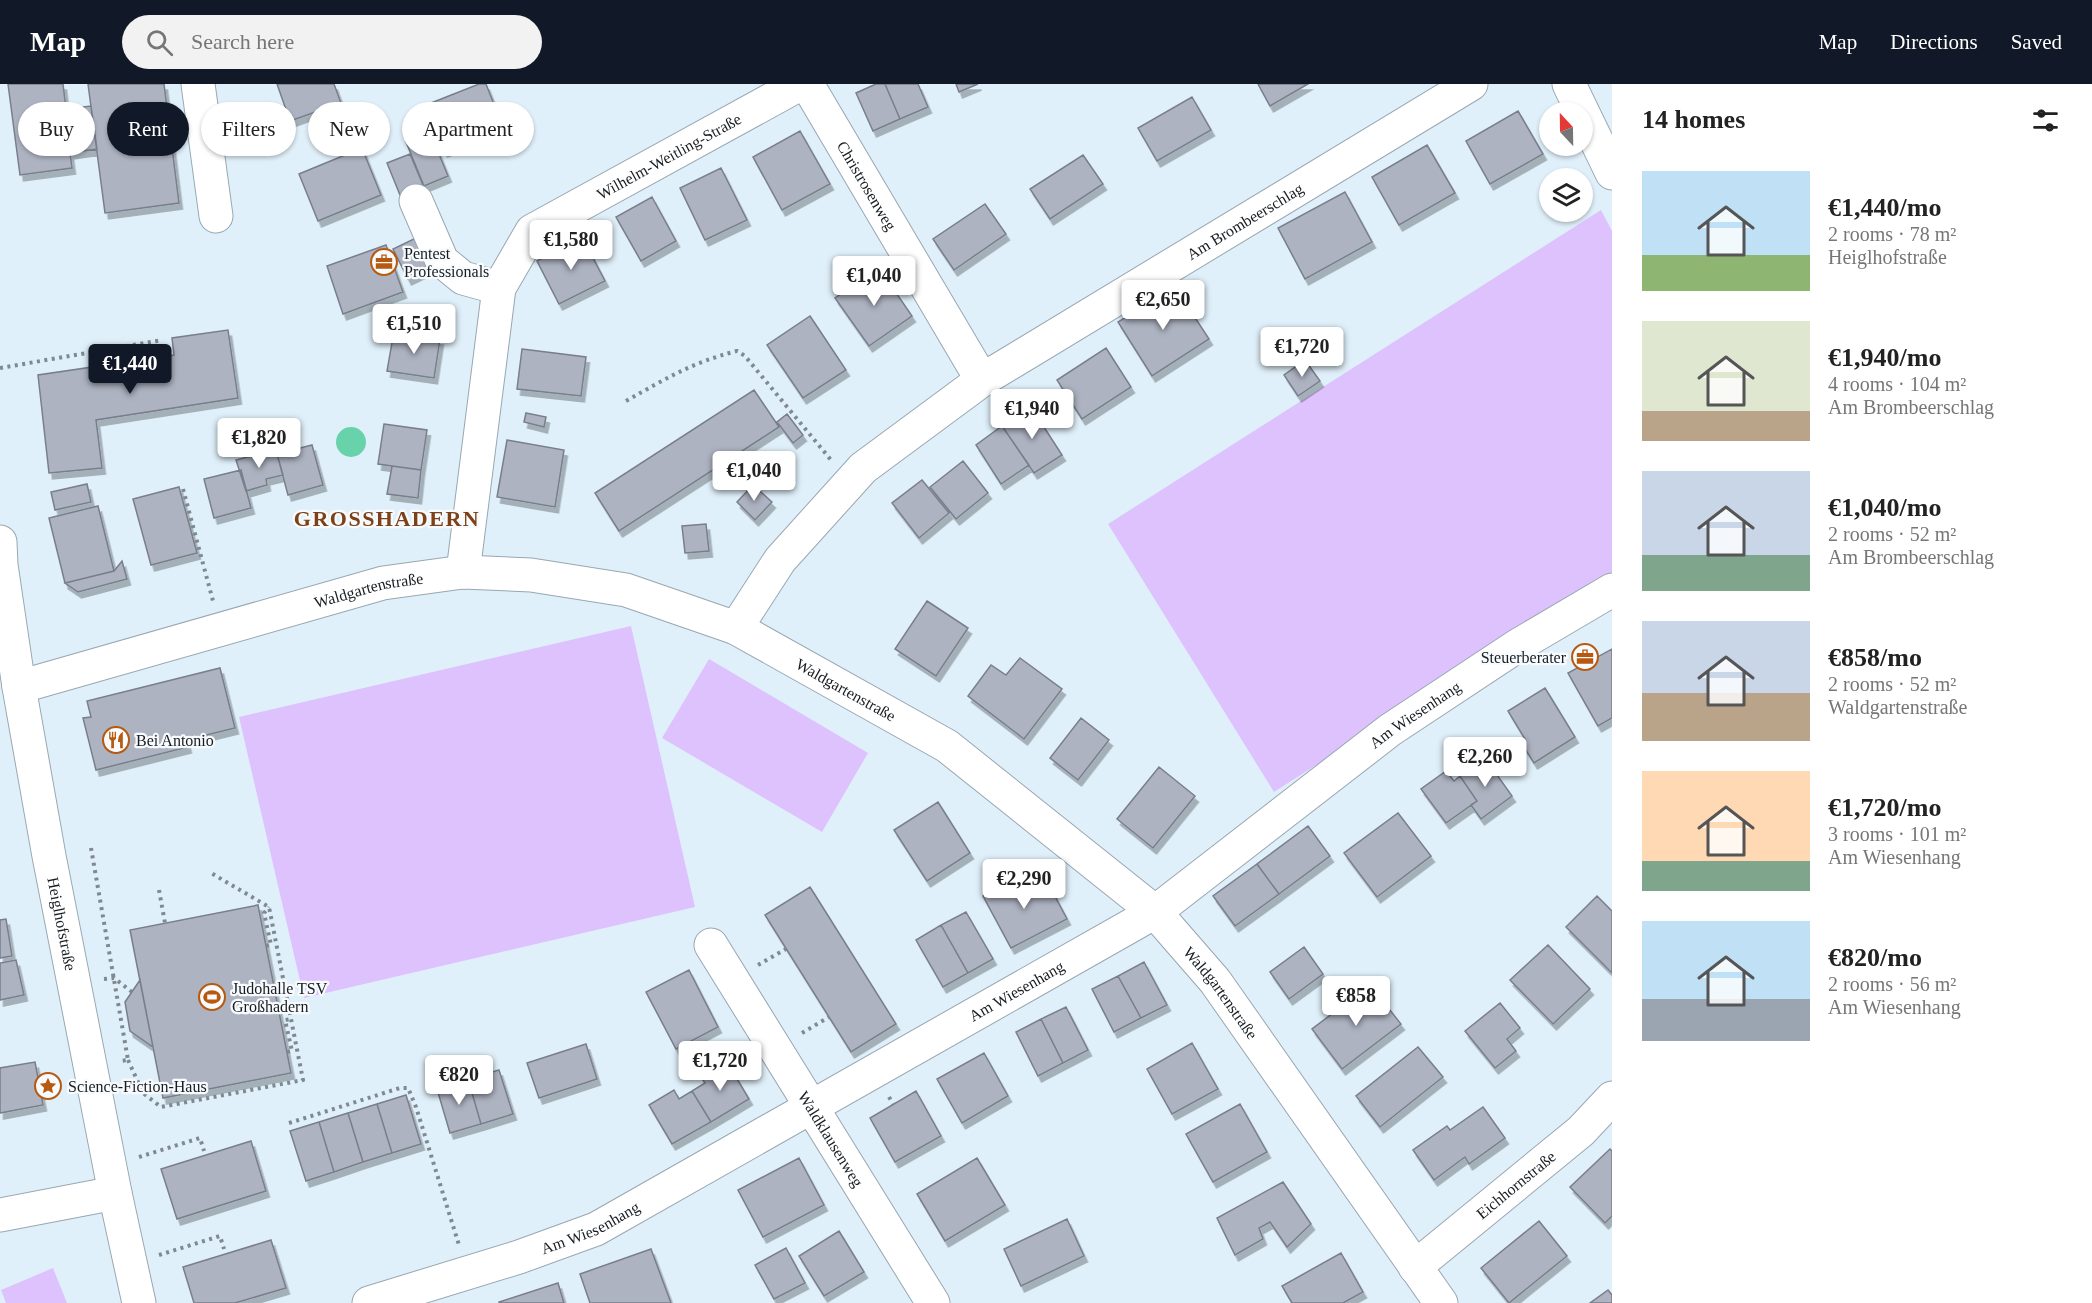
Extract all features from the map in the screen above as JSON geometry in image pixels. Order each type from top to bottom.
[{"type":"street","points":[[198,84],[216,216]]},
{"type":"street","name":"Wilhelm-Weitling-Straße","points":[[463,572],[500,288],[532,231],[800,84]]},
{"type":"street","name":"Christrosenweg","points":[[807,84],[982,380]]},
{"type":"street","name":"Am Brombeerschlag","points":[[736,628],[780,560],[862,468],[982,380],[1471,84]]},
{"type":"street","points":[[1569,84],[1612,173]]},
{"type":"street","points":[[416,201],[441,261],[463,278],[500,288]]},
{"type":"street","name":"Heiglhofstraße","points":[[0,542],[1,566],[19,687],[112,1179],[139,1303]]},
{"type":"street","name":"Waldgartenstraße","points":[[19,687],[384,583],[463,572],[531,575],[626,590],[736,628],[947,746],[1155,912],[1215,981],[1441,1303]]},
{"type":"street","name":"Am Wiesenhang","points":[[369,1303],[468,1274],[596,1229],[1155,912],[1390,730],[1517,646],[1612,590]]},
{"type":"street","name":"Waldklausenweg","points":[[711,945],[933,1303]]},
{"type":"street","name":"Eichhornstraße","points":[[1415,1267],[1581,1131],[1612,1098]]},
{"type":"street","points":[[0,1215],[112,1179]]},
{"type":"path","points":[[0,368],[162,340]]},
{"type":"path","points":[[626,401],[680,370],[708,358],[737,351],[745,356],[849,483]]},
{"type":"path","points":[[183,489],[210,590]]},
{"type":"path","points":[[91,848],[128,1060],[142,1093],[161,1107],[303,1080],[269,907],[211,873]]},
{"type":"path","points":[[159,890],[165,923]]},
{"type":"path","points":[[266,946],[271,945],[264,913],[269,907]]},
{"type":"path","points":[[114,978],[132,992]]},
{"type":"path","points":[[287,1052],[292,1051],[285,1020],[291,1019]]},
{"type":"path","points":[[90,1065],[128,1060]]},
{"type":"path","points":[[289,1123],[400,1088],[408,1088],[468,1274]]},
{"type":"path","points":[[112,1179],[200,1138],[204,1151]]},
{"type":"path","points":[[129,1264],[220,1236],[224,1249]]},
{"type":"shaded area","points":[[1601,210],[1612,231],[1612,576],[1274,792],[1108,524],[1582,222],[1593,222],[1593,215]]},
{"type":"shaded area","points":[[351,427],[362,431],[366,442],[362,453],[351,457],[340,453],[336,442],[340,431]]},
{"type":"shaded area","points":[[631,626],[695,907],[304,998],[239,717]]},
{"type":"shaded area","points":[[709,659],[868,753],[822,832],[662,738]]},
{"type":"shaded area","points":[[53,1268],[67,1303],[6,1303],[1,1290]]},
{"type":"building","points":[[8,84],[63,84],[65,102],[18,102],[18,156],[70,156],[72,168],[20,175]]},
{"type":"building","points":[[88,84],[164,84],[166,102],[107,102],[107,156],[173,156],[179,203],[105,213],[95,137],[95,102],[90,102]]},
{"type":"building","points":[[277,84],[334,84],[341,102],[308,102],[308,115],[296,119],[296,102],[283,102]]},
{"type":"building","points":[[479,84],[486,84],[493,102],[434,102]]},
{"type":"building","points":[[876,84],[885,84],[900,119],[873,131],[856,93]]},
{"type":"building","points":[[885,84],[918,84],[928,107],[900,119]]},
{"type":"building","points":[[956,84],[978,84],[959,92]]},
{"type":"building","points":[[1258,84],[1308,84],[1270,106]]},
{"type":"building","points":[[1192,97],[1211,130],[1157,161],[1138,128]]},
{"type":"building","points":[[1518,111],[1539,147],[1539,156],[1490,184],[1466,141]]},
{"type":"building","points":[[800,131],[830,184],[782,210],[753,157]]},
{"type":"building","points":[[1427,145],[1455,193],[1399,225],[1372,177]]},
{"type":"building","points":[[1083,155],[1103,184],[1050,219],[1030,189]]},
{"type":"building","points":[[343,156],[365,156],[381,195],[318,221],[299,174]]},
{"type":"building","points":[[411,156],[423,185],[400,195],[387,163]]},
{"type":"building","points":[[412,156],[440,156],[448,176],[424,186]]},
{"type":"building","points":[[721,168],[747,220],[705,240],[680,188]]},
{"type":"building","points":[[1345,192],[1372,242],[1305,279],[1278,228]]},
{"type":"building","points":[[652,197],[676,241],[641,261],[616,217]]},
{"type":"building","points":[[985,204],[1006,234],[954,270],[933,239]]},
{"type":"building","points":[[418,237],[433,267],[408,279],[393,249]]},
{"type":"building","points":[[582,237],[605,281],[559,304],[537,261]]},
{"type":"building","points":[[386,245],[403,292],[343,314],[327,266]]},
{"type":"building","points":[[879,268],[912,316],[869,346],[835,298]]},
{"type":"building","points":[[1175,287],[1209,339],[1152,376],[1118,322]]},
{"type":"building","points":[[810,316],[846,370],[803,398],[767,345]]},
{"type":"building","points":[[228,330],[238,398],[96,420],[102,468],[49,473],[38,375],[174,355],[172,338]]},
{"type":"building","points":[[394,331],[440,339],[434,378],[387,371]]},
{"type":"building","points":[[1106,348],[1131,387],[1082,419],[1057,380]]},
{"type":"building","points":[[522,349],[586,357],[581,396],[517,389]]},
{"type":"building","points":[[1305,360],[1320,381],[1298,396],[1284,375]]},
{"type":"building","points":[[754,390],[779,427],[619,531],[595,493]]},
{"type":"building","points":[[1031,407],[1062,455],[1034,473],[1002,426]]},
{"type":"building","points":[[526,413],[546,417],[544,427],[524,422]]},
{"type":"building","points":[[787,414],[803,435],[793,443],[777,422]]},
{"type":"building","points":[[384,424],[427,430],[421,470],[378,464]]},
{"type":"building","points":[[1002,426],[1029,465],[1001,484],[976,445]]},
{"type":"building","points":[[507,440],[564,450],[555,507],[497,497]]},
{"type":"building","points":[[312,445],[323,485],[288,495],[277,454]]},
{"type":"building","points":[[279,449],[280,453],[277,454],[283,475],[266,479],[267,485],[246,491],[236,460]]},
{"type":"building","points":[[963,461],[988,493],[956,519],[930,487]]},
{"type":"building","points":[[392,466],[421,470],[418,498],[387,494]]},
{"type":"building","points":[[241,470],[251,508],[214,518],[204,479]]},
{"type":"building","points":[[922,480],[949,513],[919,538],[892,503]]},
{"type":"building","points":[[87,484],[91,502],[55,510],[51,492]]},
{"type":"building","points":[[753,485],[772,502],[755,520],[737,502]]},
{"type":"building","points":[[179,487],[197,553],[151,565],[133,499]]},
{"type":"building","points":[[98,506],[114,571],[65,583],[49,518]]},
{"type":"building","points":[[706,524],[709,551],[685,553],[682,526]]},
{"type":"building","points":[[122,561],[127,579],[78,592],[65,583],[114,571]]},
{"type":"building","points":[[927,601],[968,628],[936,676],[895,649]]},
{"type":"building","points":[[1612,649],[1612,718],[1598,726],[1568,673]]},
{"type":"building","points":[[1020,658],[1062,689],[1024,739],[968,696],[991,665],[1006,675]]},
{"type":"building","points":[[220,668],[235,728],[186,740],[188,747],[96,770],[83,718],[91,717],[87,701]]},
{"type":"building","points":[[1545,688],[1575,737],[1534,763],[1520,741],[1525,739],[1508,711]]},
{"type":"building","points":[[1081,718],[1109,740],[1078,780],[1050,758]]},
{"type":"building","points":[[1485,758],[1512,796],[1481,819],[1471,805],[1477,801],[1460,776]]},
{"type":"building","points":[[1159,767],[1195,796],[1153,848],[1117,819]]},
{"type":"building","points":[[1446,771],[1454,781],[1460,776],[1477,801],[1446,823],[1421,789]]},
{"type":"building","points":[[938,802],[970,853],[927,881],[894,830]]},
{"type":"building","points":[[1398,813],[1431,856],[1377,897],[1344,853]]},
{"type":"building","points":[[1308,826],[1330,856],[1279,894],[1257,864]]},
{"type":"building","points":[[1257,864],[1279,894],[1235,926],[1213,896]]},
{"type":"building","points":[[1027,873],[1037,891],[1049,885],[1067,919],[1011,948],[983,896]]},
{"type":"building","points":[[810,887],[896,1024],[851,1052],[765,915]]},
{"type":"building","points":[[1597,896],[1612,911],[1612,973],[1566,927]]},
{"type":"building","points":[[258,905],[291,1073],[163,1098],[130,930]]},
{"type":"building","points":[[966,912],[993,959],[968,973],[941,925]]},
{"type":"building","points":[[6,919],[12,956],[0,958],[0,920]]},
{"type":"building","points":[[941,925],[968,973],[943,987],[916,940]]},
{"type":"building","points":[[1548,945],[1590,989],[1553,1024],[1510,980]]},
{"type":"building","points":[[1304,947],[1323,974],[1289,999],[1270,972]]},
{"type":"building","points":[[16,960],[24,995],[0,1000],[0,963]]},
{"type":"building","points":[[1144,962],[1167,1005],[1141,1018],[1118,976]]},
{"type":"building","points":[[689,970],[718,1027],[676,1049],[646,992]]},
{"type":"building","points":[[1118,976],[1141,1018],[1114,1032],[1092,989]]},
{"type":"building","points":[[140,980],[153,1047],[130,1031],[125,1002]]},
{"type":"building","points":[[1370,985],[1401,1024],[1342,1069],[1312,1029]]},
{"type":"building","points":[[1500,1003],[1520,1028],[1507,1039],[1516,1051],[1495,1068],[1465,1031]]},
{"type":"building","points":[[1066,1007],[1088,1050],[1063,1063],[1041,1019]]},
{"type":"building","points":[[1041,1019],[1063,1063],[1038,1076],[1016,1032]]},
{"type":"building","points":[[1192,1043],[1218,1089],[1172,1114],[1147,1069]]},
{"type":"building","points":[[586,1044],[597,1079],[539,1098],[527,1063]]},
{"type":"building","points":[[1418,1047],[1443,1077],[1380,1127],[1356,1096]]},
{"type":"building","points":[[984,1053],[1008,1096],[962,1123],[937,1079]]},
{"type":"building","points":[[35,1062],[43,1105],[0,1113],[0,1068]]},
{"type":"building","points":[[727,1062],[749,1099],[711,1122],[692,1091],[705,1083],[701,1077]]},
{"type":"building","points":[[499,1070],[513,1114],[481,1124],[468,1079]]},
{"type":"building","points":[[468,1079],[481,1124],[450,1133],[437,1089]]},
{"type":"building","points":[[674,1090],[679,1099],[692,1091],[711,1122],[672,1144],[649,1105]]},
{"type":"building","points":[[916,1091],[941,1136],[895,1162],[870,1118]]},
{"type":"building","points":[[406,1095],[421,1144],[392,1153],[377,1104]]},
{"type":"building","points":[[377,1104],[392,1153],[363,1162],[348,1113]]},
{"type":"building","points":[[1240,1104],[1267,1152],[1213,1182],[1186,1134]]},
{"type":"building","points":[[1483,1107],[1505,1138],[1469,1164],[1465,1157],[1434,1180],[1413,1150],[1447,1126],[1450,1130]]},
{"type":"building","points":[[348,1113],[363,1162],[334,1172],[319,1122]]},
{"type":"building","points":[[319,1122],[334,1172],[306,1181],[290,1131]]},
{"type":"building","points":[[251,1141],[266,1191],[177,1219],[161,1169]]},
{"type":"building","points":[[1610,1149],[1612,1151],[1612,1216],[1605,1223],[1570,1187]]},
{"type":"building","points":[[799,1158],[824,1205],[763,1237],[738,1190]]},
{"type":"building","points":[[977,1158],[1005,1205],[945,1241],[917,1194]]},
{"type":"building","points":[[1283,1182],[1311,1224],[1287,1247],[1270,1222],[1259,1228],[1263,1239],[1235,1255],[1217,1218]]},
{"type":"building","points":[[1067,1219],[1084,1256],[1021,1286],[1004,1249]]},
{"type":"building","points":[[1539,1221],[1567,1256],[1509,1303],[1481,1268]]},
{"type":"building","points":[[839,1231],[864,1272],[824,1296],[799,1256]]},
{"type":"building","points":[[271,1240],[286,1288],[235,1303],[194,1303],[183,1267]]},
{"type":"building","points":[[786,1248],[805,1283],[774,1299],[755,1265]]},
{"type":"building","points":[[651,1249],[671,1303],[590,1303],[580,1274]]},
{"type":"building","points":[[1341,1253],[1363,1292],[1343,1303],[1292,1303],[1282,1286]]},
{"type":"building","points":[[558,1283],[564,1303],[499,1303],[499,1302]]},
{"type":"building","points":[[1608,1290],[1612,1295],[1612,1303],[1590,1303]]},
{"type":"place","name":"Pentest Professionals","points":[[384,262]]},
{"type":"place","name":"Steuerberater","points":[[1585,657]]},
{"type":"place","name":"Bei Antonio","points":[[116,740]]},
{"type":"place","name":"Judohalle TSV Großhadern","points":[[212,997]]},
{"type":"place","name":"Science-Fiction-Haus","points":[[48,1086]]},
{"type":"district","name":"GROSSHADERN","points":[[387,518]]}]
